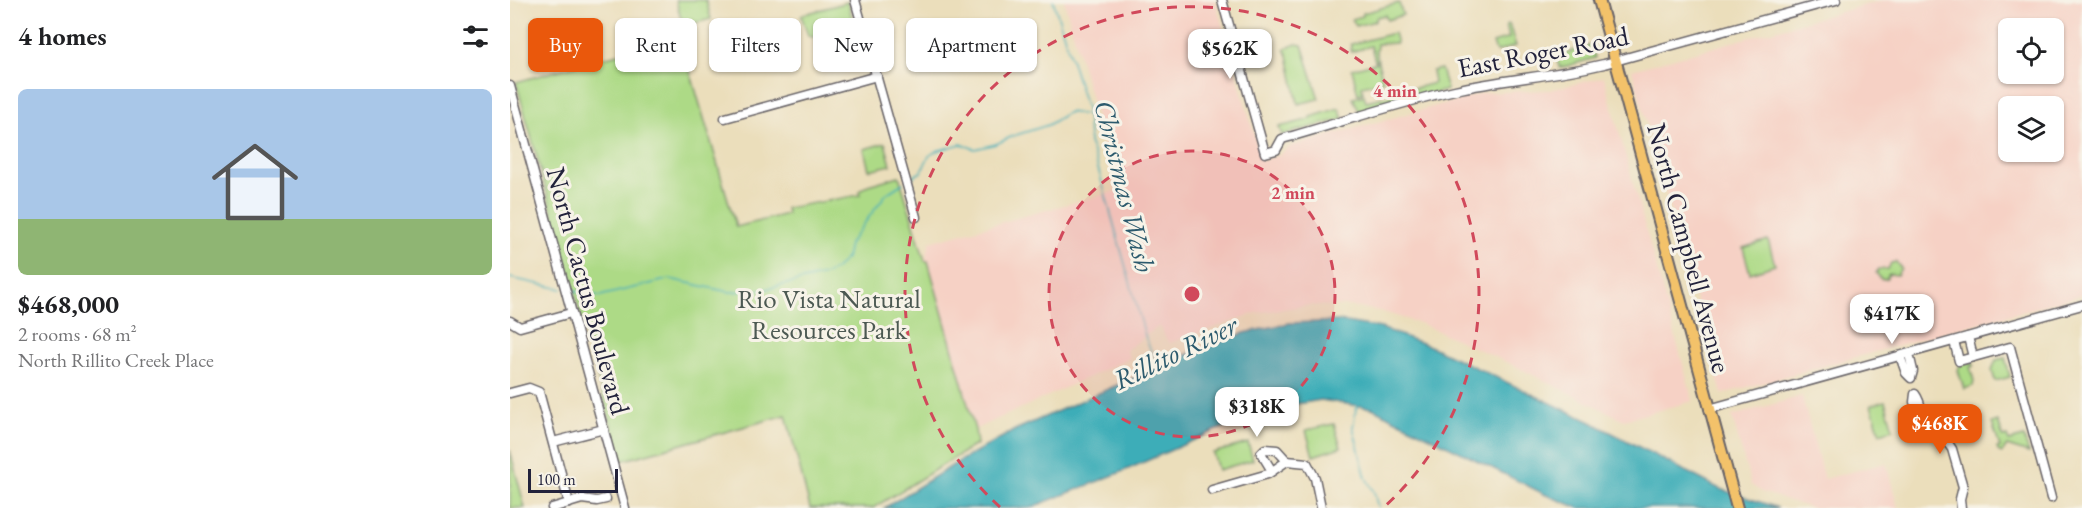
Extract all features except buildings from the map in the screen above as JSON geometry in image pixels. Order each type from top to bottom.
[{"type":"main road","name":"North Campbell Avenue","points":[[1599,0],[1737,508]]},
{"type":"street","points":[[855,0],[916,217]]},
{"type":"street","name":"East Roger Road","points":[[1222,0],[1265,153],[1276,150],[1282,139],[1453,91],[1502,81],[1568,73],[1836,0]]},
{"type":"street","points":[[725,118],[877,76]]},
{"type":"street","name":"North Cactus Boulevard","points":[[510,86],[625,508]]},
{"type":"street","points":[[1709,409],[2082,305]]},
{"type":"street","points":[[510,321],[520,327],[571,313]]},
{"type":"street","points":[[1968,337],[1974,357]]},
{"type":"street","points":[[1954,341],[1959,360],[2010,347],[2051,498]]},
{"type":"street","points":[[1905,355],[1913,371],[1911,378],[1915,394],[1921,403],[1920,411],[1928,431],[1945,439],[1952,449],[1963,486],[1960,499],[1961,508]]},
{"type":"street","points":[[510,393],[529,388],[537,390],[569,502]]},
{"type":"street","points":[[553,442],[604,429]]},
{"type":"street","points":[[1272,471],[1261,453],[1265,449],[1277,450],[1287,461]]},
{"type":"street","points":[[1212,490],[1268,474],[1287,461],[1307,463],[1314,478],[1321,507]]},
{"type":"street","points":[[552,508],[569,502],[606,499]]},
{"type":"shaded area","points":[[1064,0],[1215,0],[1262,161],[1279,155],[1291,146],[1483,93],[1550,90],[1604,77],[1693,401],[1624,420],[1513,365],[1422,324],[1380,311],[1350,306],[1310,305],[1256,313],[1169,343],[1159,326],[1126,350],[1130,358],[976,429],[928,261],[925,261],[930,242],[1116,191]]},
{"type":"shaded area","points":[[1883,0],[2082,0],[2082,295],[1722,394],[1632,70]]},
{"type":"shaded area","points":[[1802,396],[1824,479],[1886,463],[1898,508],[1812,508],[1762,492],[1751,485],[1732,416]]},
{"type":"green space","points":[[676,0],[706,0],[711,18],[709,20],[697,22],[697,18],[681,18]]},
{"type":"green space","points":[[848,2],[852,18],[813,18],[812,37],[808,35],[801,15]]},
{"type":"green space","points":[[1399,3],[1403,15],[1387,20],[1385,15],[1377,17],[1375,21],[1356,26],[1352,19],[1363,16],[1363,13]]},
{"type":"green space","points":[[1509,24],[1516,46],[1496,52],[1493,43],[1509,38],[1506,25]]},
{"type":"green space","points":[[1394,33],[1397,43],[1377,44],[1378,60],[1375,61],[1371,46],[1351,52],[1351,44]]},
{"type":"green space","points":[[1296,44],[1302,45],[1319,99],[1298,104],[1288,55],[1284,49]]},
{"type":"green space","points":[[1592,45],[1595,58],[1560,68],[1555,56]]},
{"type":"green space","name":"Rio Vista Natural Resources Park","points":[[615,55],[615,72],[690,72],[736,227],[787,214],[786,208],[860,195],[859,191],[868,185],[899,176],[925,261],[928,261],[977,444],[873,508],[810,508],[786,415],[621,461],[516,82],[552,72],[603,72],[603,58]]},
{"type":"green space","points":[[1378,62],[1383,81],[1362,86],[1363,93],[1358,94],[1352,69]]},
{"type":"green space","points":[[1441,69],[1447,90],[1360,113],[1353,98],[1364,95],[1366,101],[1434,83],[1432,71]]},
{"type":"green space","points":[[1339,108],[1343,119],[1282,135],[1279,127],[1311,119],[1311,117]]},
{"type":"green space","points":[[885,143],[891,165],[869,170],[864,149]]},
{"type":"green space","points":[[1768,240],[1775,265],[1750,273],[1743,248]]},
{"type":"green space","points":[[1896,262],[1901,268],[1897,275],[1889,274],[1886,279],[1881,279],[1876,273],[1879,269],[1888,269],[1891,263]]},
{"type":"green space","points":[[2005,358],[2010,377],[1995,381],[1992,370],[1996,360]]},
{"type":"green space","points":[[1973,362],[1974,366],[1970,367],[1973,386],[1964,389],[1958,370],[1960,365]]},
{"type":"green space","points":[[1885,401],[1893,429],[1880,433],[1871,405]]},
{"type":"green space","points":[[1998,421],[2003,437],[2007,436],[2009,441],[2024,437],[2029,453],[2007,446],[2002,453],[1998,451],[1997,448],[2000,447],[1992,423]]},
{"type":"green space","points":[[1334,424],[1341,447],[1313,456],[1306,430]]},
{"type":"green space","points":[[1248,443],[1253,460],[1218,470],[1213,453]]},
{"type":"green space","points":[[510,450],[525,508],[510,508]]},
{"type":"water","points":[[1340,321],[1381,328],[1430,346],[1589,421],[1720,489],[1778,508],[1579,508],[1546,495],[1372,408],[1321,400],[1278,407],[1030,508],[884,508],[1015,430],[1183,356],[1244,333],[1289,323]]},
{"type":"waterway","name":"Christmas Wash","points":[[1053,0],[1088,114],[1089,142],[1146,339],[1158,367]]},
{"type":"waterway","points":[[909,179],[921,172],[929,156],[936,151],[961,144],[975,149],[996,144],[1048,125],[1069,112],[1088,115]]},
{"type":"waterway","points":[[570,290],[600,296],[670,279],[729,292],[762,290],[824,275],[836,269],[846,258],[849,244],[886,194],[903,183]]},
{"type":"waterway","points":[[510,278],[562,289]]},
{"type":"waterway","points":[[1357,405],[1353,427],[1366,478],[1374,492],[1378,508]]},
{"type":"water label","name":"Rillito River","points":[[1175,352]]}]
